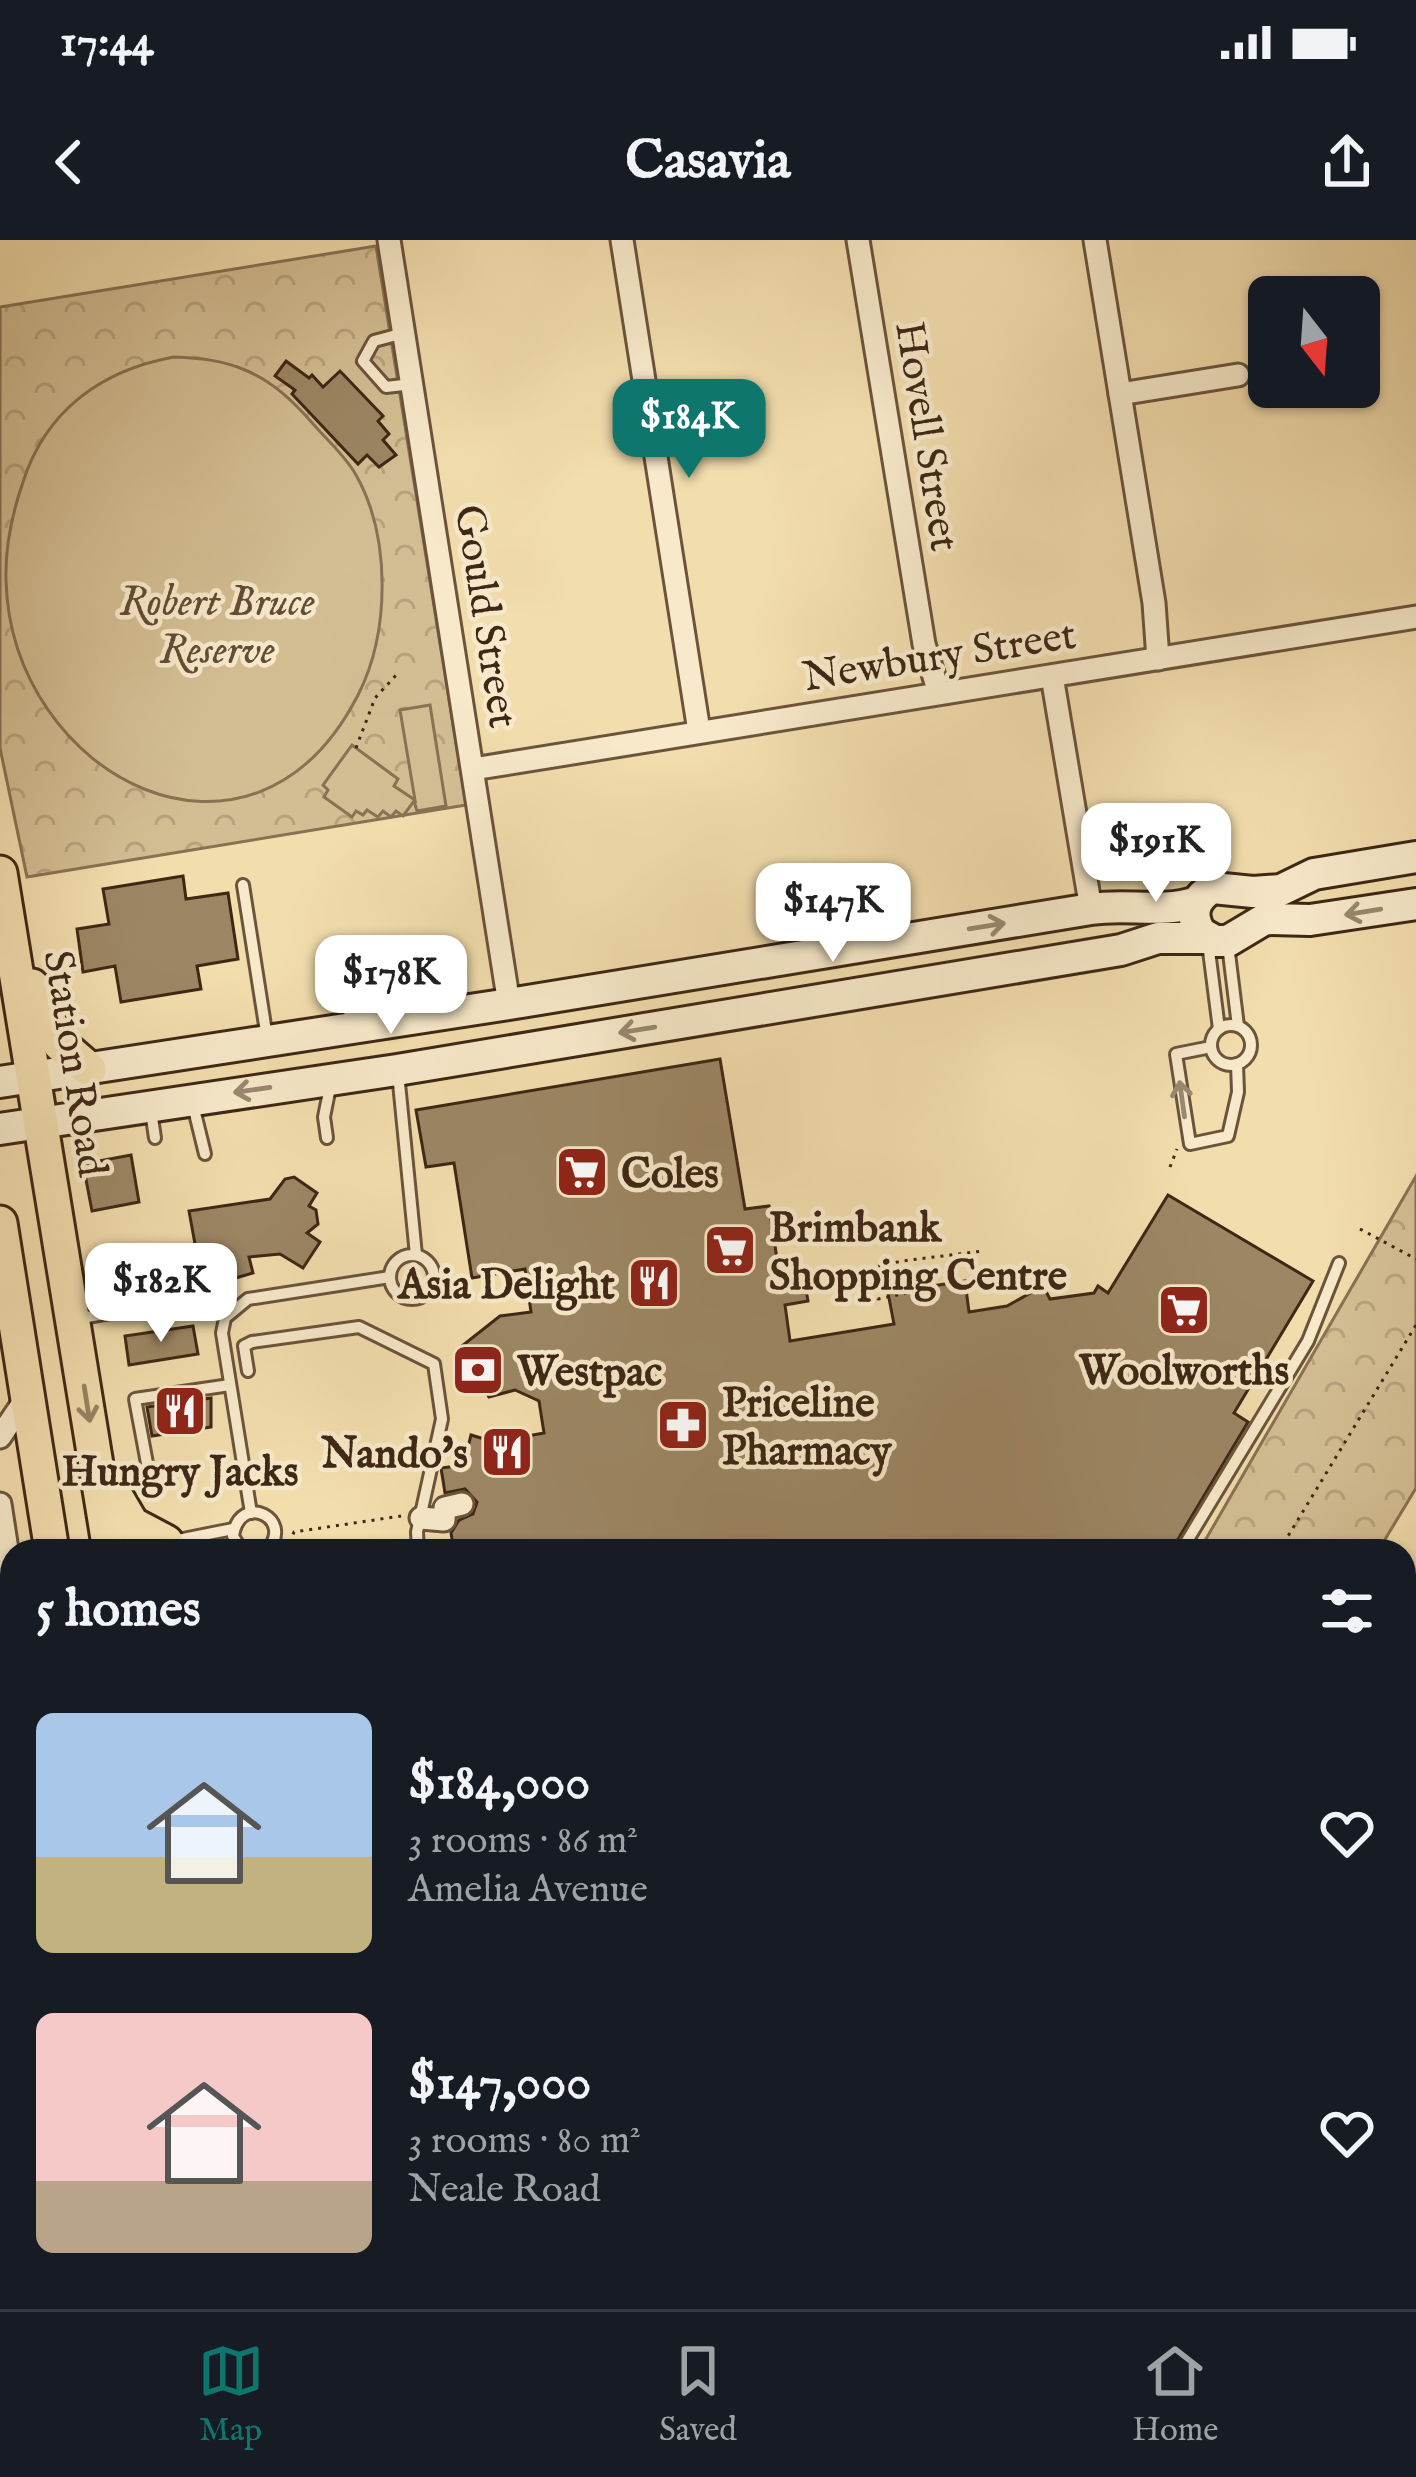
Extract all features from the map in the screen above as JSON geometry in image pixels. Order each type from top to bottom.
[{"type":"main road","name":"Station Road","points":[[0,874],[9,928],[16,1080],[40,1123],[96,1460],[129,1539]]},
{"type":"main road","points":[[9,928],[52,1032],[89,1069]]},
{"type":"main road","points":[[0,1223],[50,1539]]},
{"type":"main road","points":[[96,1460],[132,1524],[133,1539]]},
{"type":"street","name":"Gould Street","points":[[389,240],[509,1004]]},
{"type":"street","points":[[622,240],[699,731]]},
{"type":"street","name":"Hovell Street","points":[[858,240],[931,694]]},
{"type":"street","points":[[1095,240],[1163,658]]},
{"type":"street","points":[[1120,394],[1238,375]]},
{"type":"street","name":"Newbury Street","points":[[473,769],[1416,617]]},
{"type":"street","points":[[1052,676],[1090,909]]},
{"type":"street","points":[[16,1080],[1114,905],[1161,910],[1197,902],[1217,887],[1238,892],[1281,890],[1302,878],[1416,860]]},
{"type":"street","points":[[1222,937],[1248,906],[1238,892]]},
{"type":"street","points":[[1197,902],[1195,922],[1222,937]]},
{"type":"street","points":[[0,1129],[763,1010],[1121,950],[1159,938],[1222,937],[1275,918],[1310,920],[1416,904]]},
{"type":"street","points":[[757,963],[763,1010]]},
{"type":"street","points":[[389,1023],[398,1070]]},
{"type":"street","points":[[0,1437],[27,1397]]},
{"type":"street","points":[[0,1504],[5,1539]]},
{"type":"street","points":[[421,1518],[444,1520],[445,1508],[462,1504]]},
{"type":"lane","points":[[404,333],[374,341],[363,362],[386,387],[412,384]]},
{"type":"lane","points":[[243,885],[268,1042]]},
{"type":"lane","points":[[1211,1047],[1220,1062],[1237,1064],[1247,1057],[1251,1045],[1248,1034],[1238,1026],[1222,937]]},
{"type":"lane","points":[[1211,1047],[1220,1029],[1207,954],[1222,937]]},
{"type":"lane","points":[[342,967],[351,1029]]},
{"type":"lane","points":[[1220,1029],[1238,1026]]},
{"type":"lane","points":[[1211,1047],[1176,1054],[1190,1144],[1228,1136],[1235,1111],[1237,1064]]},
{"type":"lane","points":[[390,1277],[399,1295],[413,1299],[426,1294],[434,1282],[432,1268],[416,1255],[398,1070]]},
{"type":"lane","points":[[327,1138],[324,1117],[331,1078]]},
{"type":"lane","points":[[191,1099],[205,1154]]},
{"type":"lane","points":[[151,1105],[154,1138]]},
{"type":"lane","points":[[390,1277],[401,1258],[416,1255]]},
{"type":"lane","points":[[1188,1539],[1308,1341],[1339,1264]]},
{"type":"lane","points":[[251,1513],[222,1333],[225,1318],[237,1305],[258,1297],[390,1277]]},
{"type":"lane","points":[[73,1320],[177,1301]]},
{"type":"lane","points":[[248,1371],[244,1346],[252,1342],[359,1328],[434,1364],[442,1419],[417,1539]]},
{"type":"lane","points":[[149,1474],[135,1399],[230,1385]]},
{"type":"lane","points":[[236,1539],[233,1529],[239,1518],[251,1513],[264,1515],[273,1524],[274,1539]]},
{"type":"lane","points":[[180,1539],[233,1529]]},
{"type":"path","points":[[356,748],[375,698],[399,672]]},
{"type":"path","points":[[1360,1229],[1416,1259]]},
{"type":"path","points":[[808,1276],[821,1279],[902,1261],[983,1251]]},
{"type":"path","points":[[868,1271],[878,1299],[927,1289],[929,1302]]},
{"type":"path","points":[[1286,1539],[1416,1324]]},
{"type":"path","points":[[291,1539],[294,1532],[403,1516],[421,1518]]},
{"type":"green space","name":"Robert Bruce Reserve","points":[[376,246],[466,805],[27,877],[0,748],[0,307]]},
{"type":"green space","points":[[174,357],[236,367],[292,401],[356,475],[376,527],[382,585],[369,670],[358,695],[313,758],[259,792],[201,802],[144,789],[92,758],[48,710],[18,650],[6,580],[16,506],[46,434],[80,397],[101,383]]},
{"type":"green space","points":[[430,705],[446,806],[417,811],[414,801],[403,816],[396,811],[391,817],[383,811],[378,817],[367,810],[363,815],[356,811],[352,817],[324,797],[328,790],[323,785],[352,745],[398,779],[394,786],[415,800],[400,710]]},
{"type":"green space","points":[[1416,1176],[1416,1488],[1385,1539],[1206,1539]]},
{"type":"building","points":[[286,361],[323,387],[340,371],[383,416],[378,421],[389,434],[383,440],[396,455],[379,467],[367,455],[358,464],[292,394],[295,390],[275,376]]},
{"type":"building","points":[[183,876],[186,899],[228,893],[238,959],[197,966],[201,989],[121,1002],[115,966],[83,972],[77,929],[109,924],[103,889]]},
{"type":"building","points":[[720,1059],[745,1209],[769,1206],[777,1259],[800,1256],[808,1301],[785,1305],[790,1341],[894,1324],[888,1293],[965,1281],[969,1312],[1007,1306],[1043,1286],[1050,1299],[1094,1293],[1098,1286],[1108,1293],[1168,1195],[1313,1281],[1234,1413],[1248,1422],[1178,1539],[452,1539],[459,1520],[473,1514],[477,1502],[465,1489],[445,1493],[441,1468],[457,1466],[454,1456],[467,1451],[471,1435],[494,1442],[544,1433],[539,1401],[515,1390],[489,1397],[458,1349],[500,1316],[531,1312],[525,1269],[472,1278],[454,1163],[426,1167],[416,1110]]},
{"type":"building","points":[[131,1155],[139,1202],[92,1211],[83,1164]]},
{"type":"building","points":[[294,1177],[317,1193],[309,1206],[316,1210],[318,1224],[307,1233],[320,1242],[303,1268],[280,1254],[249,1257],[253,1273],[232,1279],[228,1260],[199,1266],[189,1211],[270,1199],[285,1179]]},
{"type":"building","points":[[193,1326],[198,1354],[129,1365],[125,1336]]},
{"type":"building","name":"Hungry Jacks","points":[[211,1398],[211,1427],[152,1436],[147,1407]]},
{"type":"place","name":"Coles","points":[[582,1172]]},
{"type":"place","name":"Brimbank Shopping Centre","points":[[730,1250]]},
{"type":"place","name":"Asia Delight","points":[[654,1283]]},
{"type":"place","name":"Woolworths","points":[[1184,1310]]},
{"type":"place","name":"Westpac","points":[[478,1370]]},
{"type":"place","name":"Hungry Jacks","points":[[180,1411]]},
{"type":"place","name":"Priceline Pharmacy","points":[[683,1425]]},
{"type":"place","name":"Nando's","points":[[507,1452]]}]
